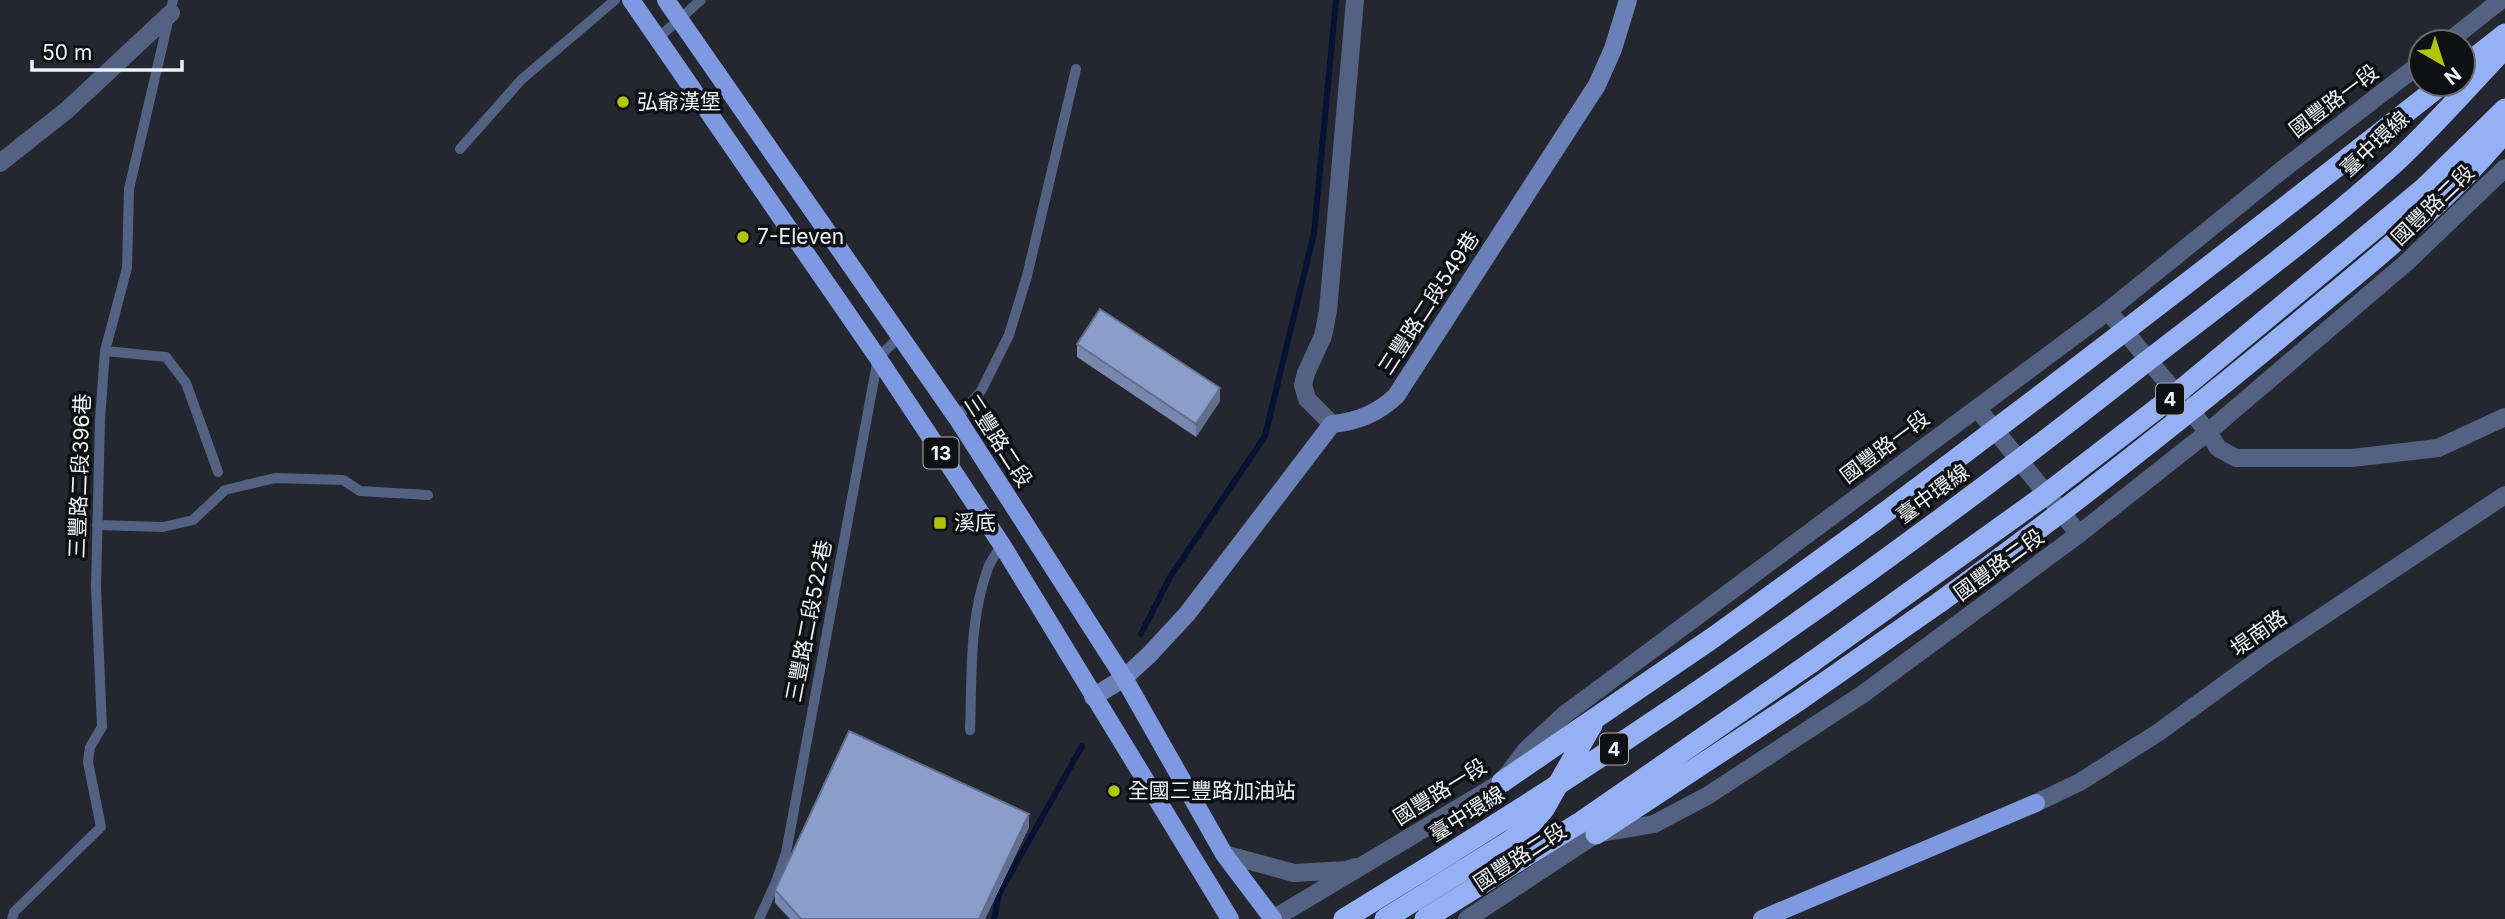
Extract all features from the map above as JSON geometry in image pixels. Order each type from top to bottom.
[{"type":"highway","points":[[2477,56],[2505,34]]},
{"type":"highway","name":"臺中環線","points":[[1344,919],[1572,776],[1729,672],[2020,461],[2335,214],[2401,157],[2505,48]]},
{"type":"highway","points":[[1502,782],[1595,720],[1875,520],[2253,234],[2424,98]]},
{"type":"highway","name":"4","points":[[1425,919],[1581,822],[1812,662],[2051,490],[2176,394],[2424,188],[2505,108]]},
{"type":"highway","points":[[1596,834],[1788,708],[2023,542],[2190,412],[2404,235],[2474,170],[2505,131]]},
{"type":"highway","points":[[1385,919],[1510,841],[1531,824],[1544,809],[1595,720]]},
{"type":"main road","name":"13","points":[[631,0],[878,358],[1002,545],[1230,919]]},
{"type":"main road","name":"三豐路二段","points":[[666,0],[957,418],[1124,678],[1224,855],[1273,919]]},
{"type":"main road","points":[[1762,919],[2036,803]]},
{"type":"street","points":[[1093,697],[1124,678],[1187,614],[1332,424],[1307,399],[1303,385],[1323,336],[1328,311],[1355,0]]},
{"type":"street","name":"三豐路二段549巷","points":[[1332,424],[1369,416],[1396,396],[1597,85],[1613,49],[1628,0]]},
{"type":"street","points":[[2466,28],[2501,0]]},
{"type":"street","points":[[0,163],[67,110],[172,6]]},
{"type":"street","name":"國豐路一段","points":[[1374,860],[1502,782],[1526,750],[1564,715],[2108,310],[2407,74]]},
{"type":"street","name":"國豐路二段","points":[[1468,919],[1596,834],[1654,824],[1706,796],[1863,694],[2079,534],[2208,432],[2407,262],[2505,168]]},
{"type":"street","points":[[2108,310],[2208,432],[2218,448],[2236,458],[2352,458],[2438,448],[2505,417]]},
{"type":"street","points":[[1977,408],[2079,534]]},
{"type":"street","name":"堤南路","points":[[2036,803],[2080,782],[2159,732],[2269,652],[2505,495]]},
{"type":"street","points":[[1224,855],[1294,873],[1347,870],[1374,860]]},
{"type":"street","points":[[1273,919],[1374,860]]},
{"type":"lane","points":[[460,149],[521,80],[615,0]]},
{"type":"lane","points":[[658,38],[701,0]]},
{"type":"lane","name":"三豐路二段396巷","points":[[12,919],[14,912],[101,827],[88,762],[90,747],[102,727],[96,587],[105,352],[127,268],[129,189],[172,6]]},
{"type":"lane","points":[[957,418],[981,391],[1009,335],[1030,264],[1076,69]]},
{"type":"lane","points":[[878,358],[901,335]]},
{"type":"lane","points":[[105,352],[166,357],[186,383],[218,472]]},
{"type":"lane","name":"三豐路二段522巷","points":[[758,919],[776,882],[786,853],[878,358]]},
{"type":"lane","points":[[97,525],[163,527],[193,520],[225,490],[275,478],[343,480],[360,491],[428,495]]},
{"type":"lane","points":[[970,730],[977,611],[988,566],[1002,545]]},
{"type":"building","points":[[1100,309],[1220,388],[1196,424],[1077,344]]},
{"type":"building","points":[[849,731],[1029,814],[979,919],[801,919],[775,890]]},
{"type":"waterway","points":[[1141,634],[1170,577],[1265,436],[1314,233],[1336,0]]},
{"type":"waterway","points":[[994,919],[999,894],[1082,746]]},
{"type":"place","name":"弘爺漢堡","points":[[623,102]]},
{"type":"place","name":"7-Eleven","points":[[743,237]]},
{"type":"place","name":"溪底","points":[[940,523]]},
{"type":"place","name":"全國三豐路加油站","points":[[1114,791]]}]
